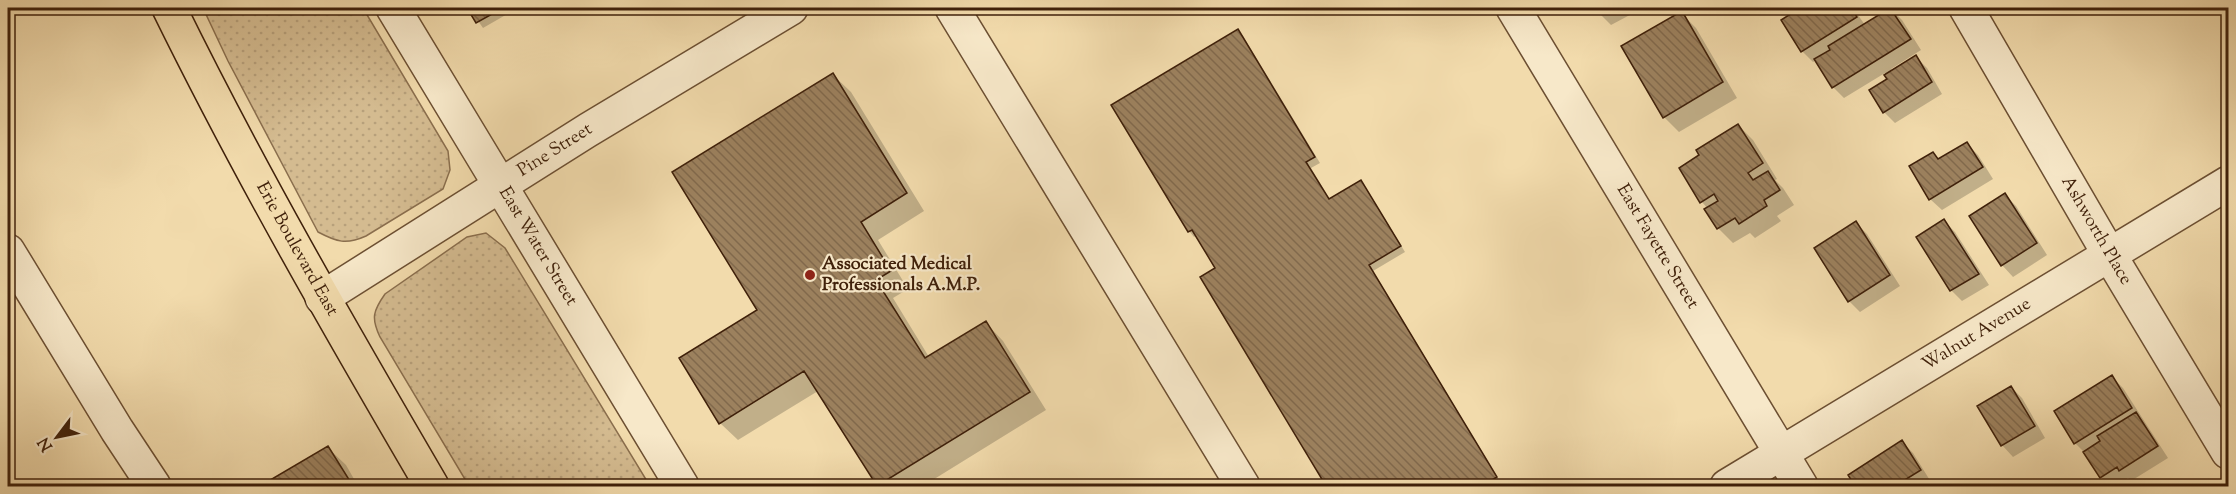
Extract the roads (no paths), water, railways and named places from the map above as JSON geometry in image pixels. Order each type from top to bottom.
[{"type":"main road","name":"Erie Boulevard East","points":[[169,8],[200,72],[322,298],[432,486]]},
{"type":"street","name":"East Water Street","points":[[393,8],[682,486]]},
{"type":"street","name":"Pine Street","points":[[322,298],[499,185],[791,8]]},
{"type":"street","points":[[952,8],[1243,486]]},
{"type":"street","name":"East Fayette Street","points":[[1513,8],[1801,486]]},
{"type":"street","name":"Ashworth Place","points":[[1966,8],[2109,254],[2229,452]]},
{"type":"street","name":"Walnut Avenue","points":[[1727,486],[2229,183]]},
{"type":"street","points":[[8,251],[117,430],[154,486]]},
{"type":"place","name":"Associated Medical Professionals A.M.P.","points":[[810,275]]}]
